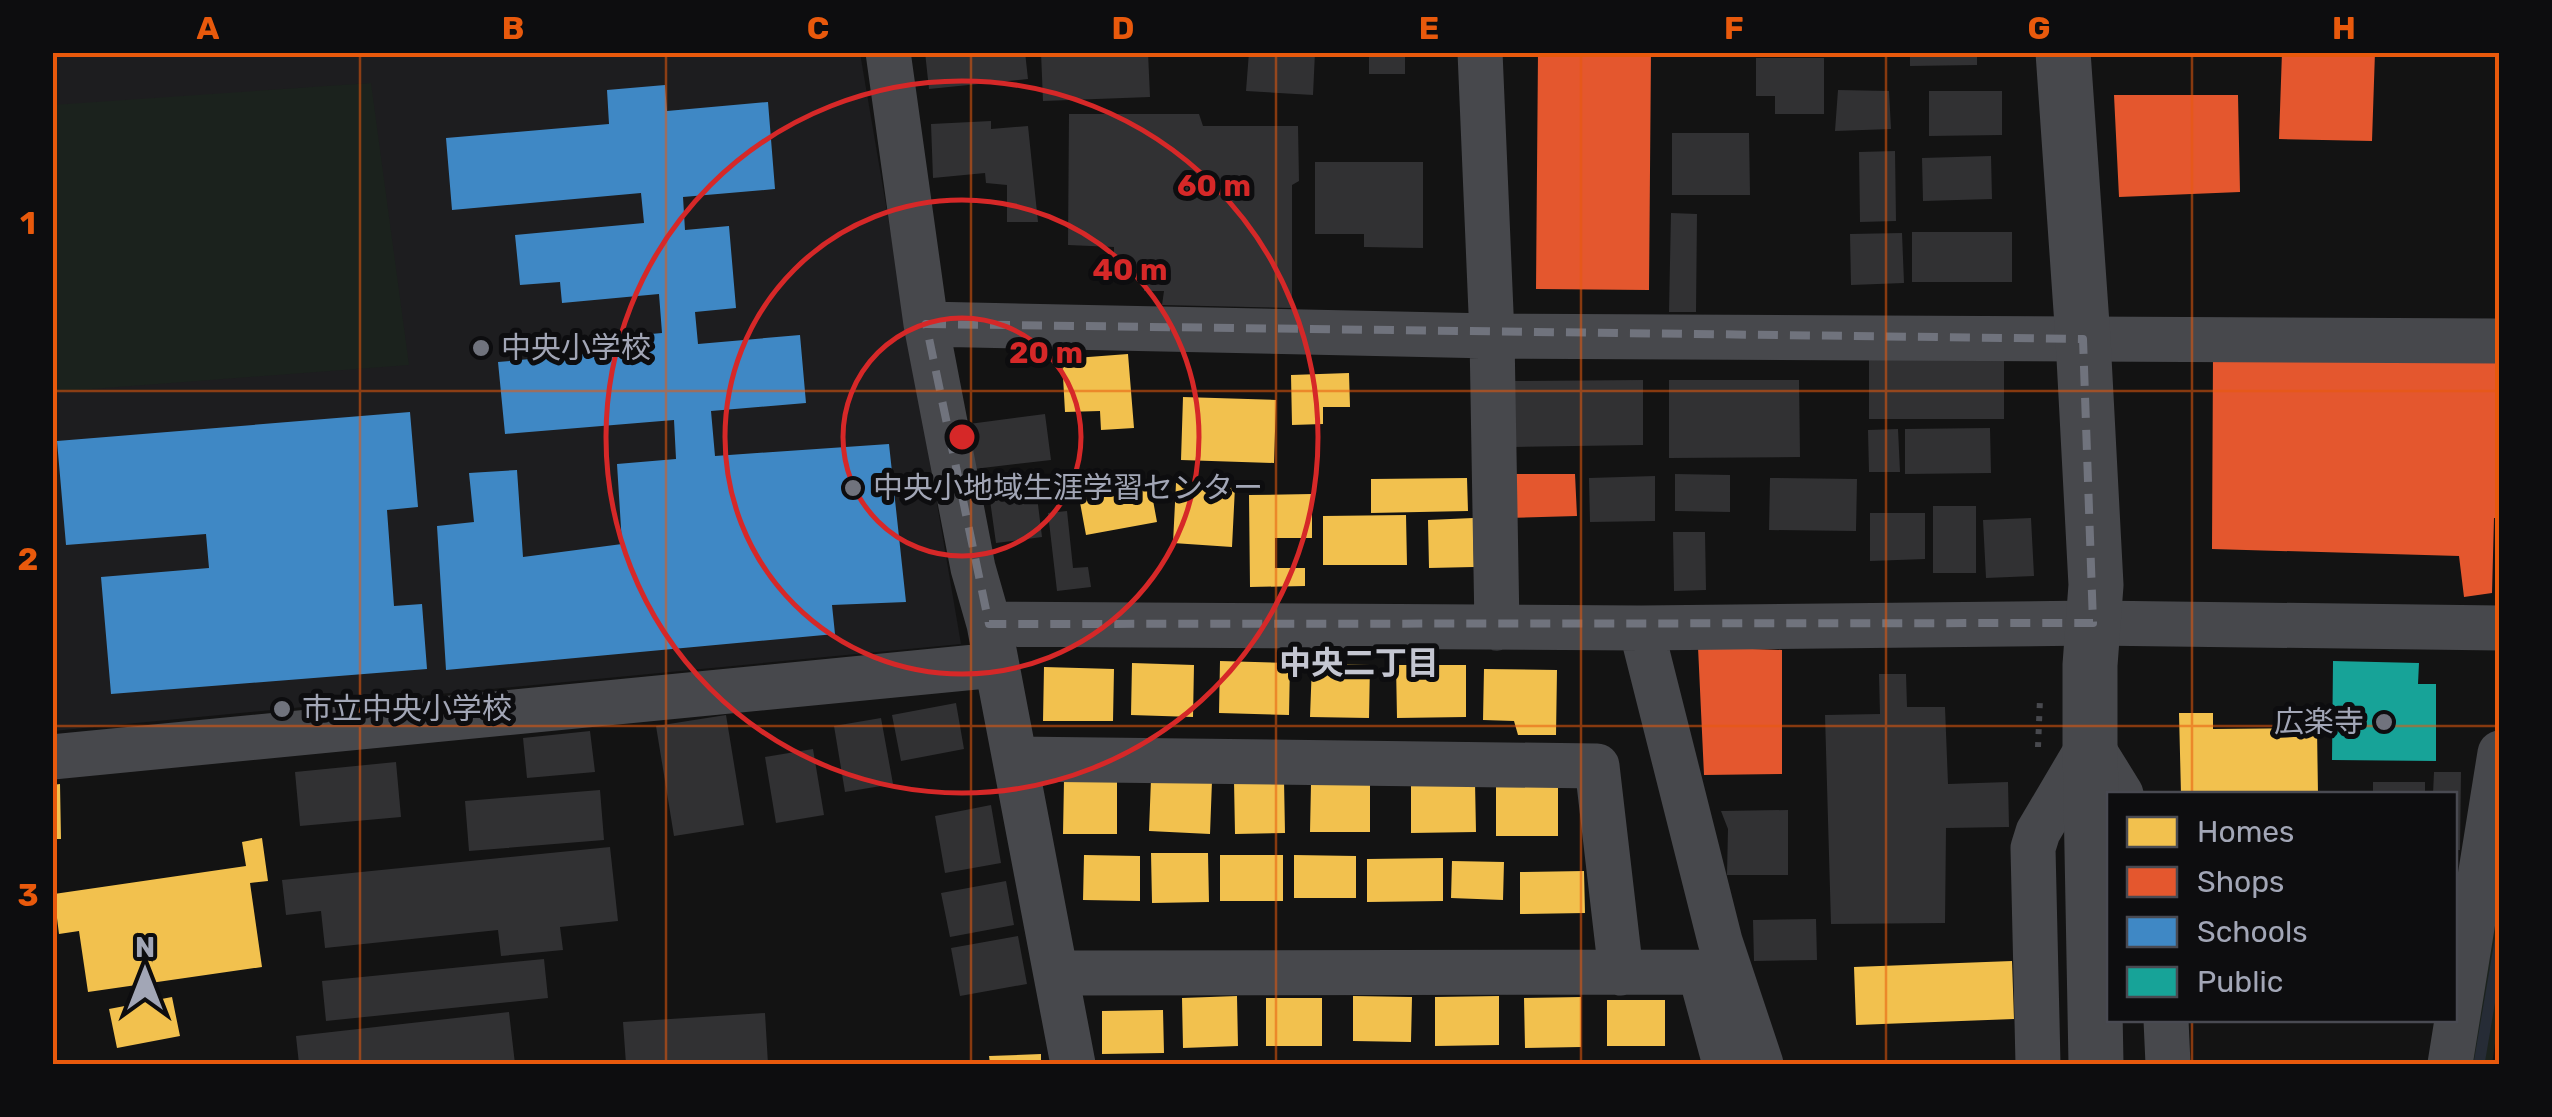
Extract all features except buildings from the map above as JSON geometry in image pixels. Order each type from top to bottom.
[{"type":"street","points":[[888,52],[926,324],[973,568],[993,644],[1072,1064]]},
{"type":"street","points":[[1480,52],[1492,336],[1497,628]]},
{"type":"street","points":[[2063,52],[2096,585],[2090,744],[2096,1064]]},
{"type":"street","points":[[926,324],[1492,336],[2500,341]]},
{"type":"street","points":[[52,758],[993,644],[1497,628],[2092,623],[2500,628]]},
{"type":"street","points":[[1641,628],[1720,941],[1761,1064]]},
{"type":"street","points":[[2090,744],[2120,792]]},
{"type":"street","points":[[2038,1064],[2033,848],[2038,832],[2090,744]]},
{"type":"street","points":[[2457,1020],[2500,753]]},
{"type":"street","points":[[1015,759],[1597,766],[1621,972]]},
{"type":"street","points":[[1056,973],[1700,972],[1726,1064]]},
{"type":"street","points":[[2166,1022],[2168,1064]]},
{"type":"street","points":[[2450,1064],[2457,1022]]},
{"type":"highlighted area","points":[[926,324],[2083,339],[2093,623],[989,624]]},
{"type":"shaded area","name":"中央小学校","points":[[53,53],[860,53],[961,644],[53,731]]},
{"type":"shaded area","points":[[371,83],[409,365],[53,392],[53,105]]},
{"type":"shaded area","points":[[2499,828],[2499,1017],[2492,1064],[2465,1064]]},
{"type":"waterway","points":[[2479,1064],[2500,941]]},
{"type":"place","name":"中央小学校","points":[[481,348]]},
{"type":"place","name":"中央小地域生涯学習センター","points":[[853,488]]},
{"type":"place","name":"市立中央小学校","points":[[282,709]]},
{"type":"place","name":"広楽寺","points":[[2384,722]]},
{"type":"district","name":"中央二丁目","points":[[1359,663]]}]
